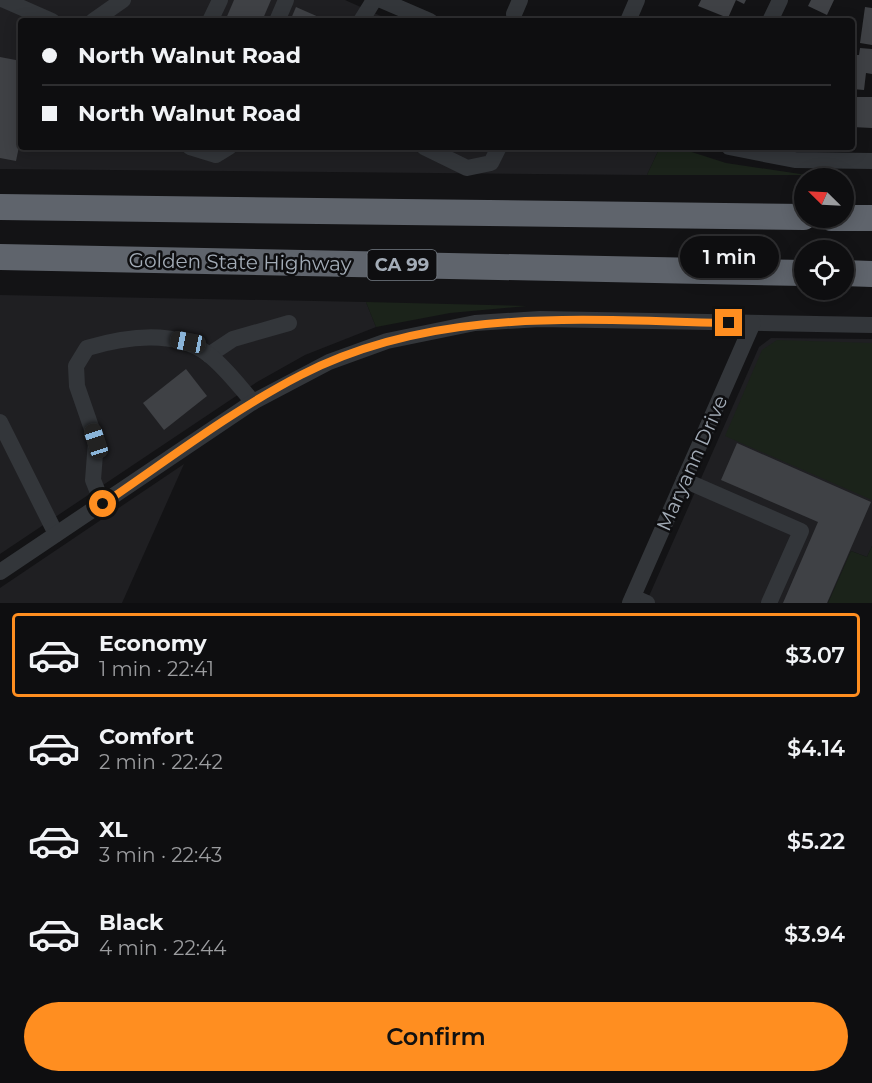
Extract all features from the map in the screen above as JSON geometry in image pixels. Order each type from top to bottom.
[{"type":"highway","points":[[0,207],[794,217]]},
{"type":"highway","name":"Golden State Highway","points":[[0,257],[794,273]]},
{"type":"highway","points":[[854,273],[872,274]]},
{"type":"street","points":[[4,0],[45,18]]},
{"type":"street","points":[[97,18],[123,0]]},
{"type":"street","points":[[211,18],[220,0]]},
{"type":"street","points":[[278,18],[286,0]]},
{"type":"street","points":[[363,18],[374,0]]},
{"type":"street","points":[[381,0],[423,18]]},
{"type":"street","points":[[629,18],[637,0]]},
{"type":"street","points":[[771,18],[780,0]]},
{"type":"street","points":[[200,150],[216,155],[224,150]]},
{"type":"street","points":[[428,150],[467,168],[491,164],[498,150]]},
{"type":"street","points":[[742,150],[767,156],[803,160],[872,161]]},
{"type":"street","points":[[0,572],[253,402],[302,374],[358,351],[447,328],[540,320],[872,325]]},
{"type":"street","points":[[209,355],[233,339],[289,323]]},
{"type":"street","name":"Maryann Drive","points":[[637,601],[684,480],[753,323]]},
{"type":"street","points":[[103,504],[93,480],[96,441],[77,386],[76,366],[87,348],[109,341],[166,338],[188,342],[209,355],[253,402]]},
{"type":"street","points":[[0,422],[56,534]]},
{"type":"street","points":[[684,480],[801,531],[769,603]]},
{"type":"shaded area","points":[[0,0],[345,0],[385,18],[18,18],[18,150],[659,150],[647,175],[0,169]]},
{"type":"shaded area","points":[[659,150],[685,150],[726,163],[794,173],[794,175],[647,175]]},
{"type":"shaded area","points":[[0,295],[366,302],[376,327],[305,355],[257,382],[0,554]]},
{"type":"shaded area","points":[[366,302],[527,306],[450,313],[376,327]]},
{"type":"shaded area","points":[[771,338],[872,339],[872,546],[867,557],[851,551],[828,603],[646,603],[759,347]]},
{"type":"shaded area","points":[[777,340],[872,343],[872,500],[725,436],[762,350]]},
{"type":"shaded area","points":[[184,464],[122,603],[0,603],[0,588]]},
{"type":"shaded area","points":[[872,546],[872,603],[828,603],[851,551],[867,557]]},
{"type":"building","points":[[234,0],[271,0],[263,18],[226,18]]},
{"type":"building","points":[[701,0],[736,0],[728,18],[698,6]]},
{"type":"building","points":[[811,0],[834,0],[827,15],[808,6]]},
{"type":"building","points":[[296,7],[321,18],[291,18]]},
{"type":"building","points":[[865,7],[872,8],[872,45],[860,43]]},
{"type":"building","points":[[860,48],[872,49],[872,74],[866,73],[864,90],[855,89],[855,55],[859,55]]},
{"type":"building","points":[[0,57],[18,60],[18,150],[16,161],[0,158]]},
{"type":"building","points":[[855,97],[872,97],[872,128],[855,127]]},
{"type":"building","points":[[186,369],[207,396],[164,430],[143,403]]},
{"type":"building","points":[[737,443],[871,502],[827,603],[783,603],[818,522],[721,480]]},
{"type":"route","points":[[103,504],[253,402],[302,374],[387,341],[475,323],[521,320],[729,323]]}]
